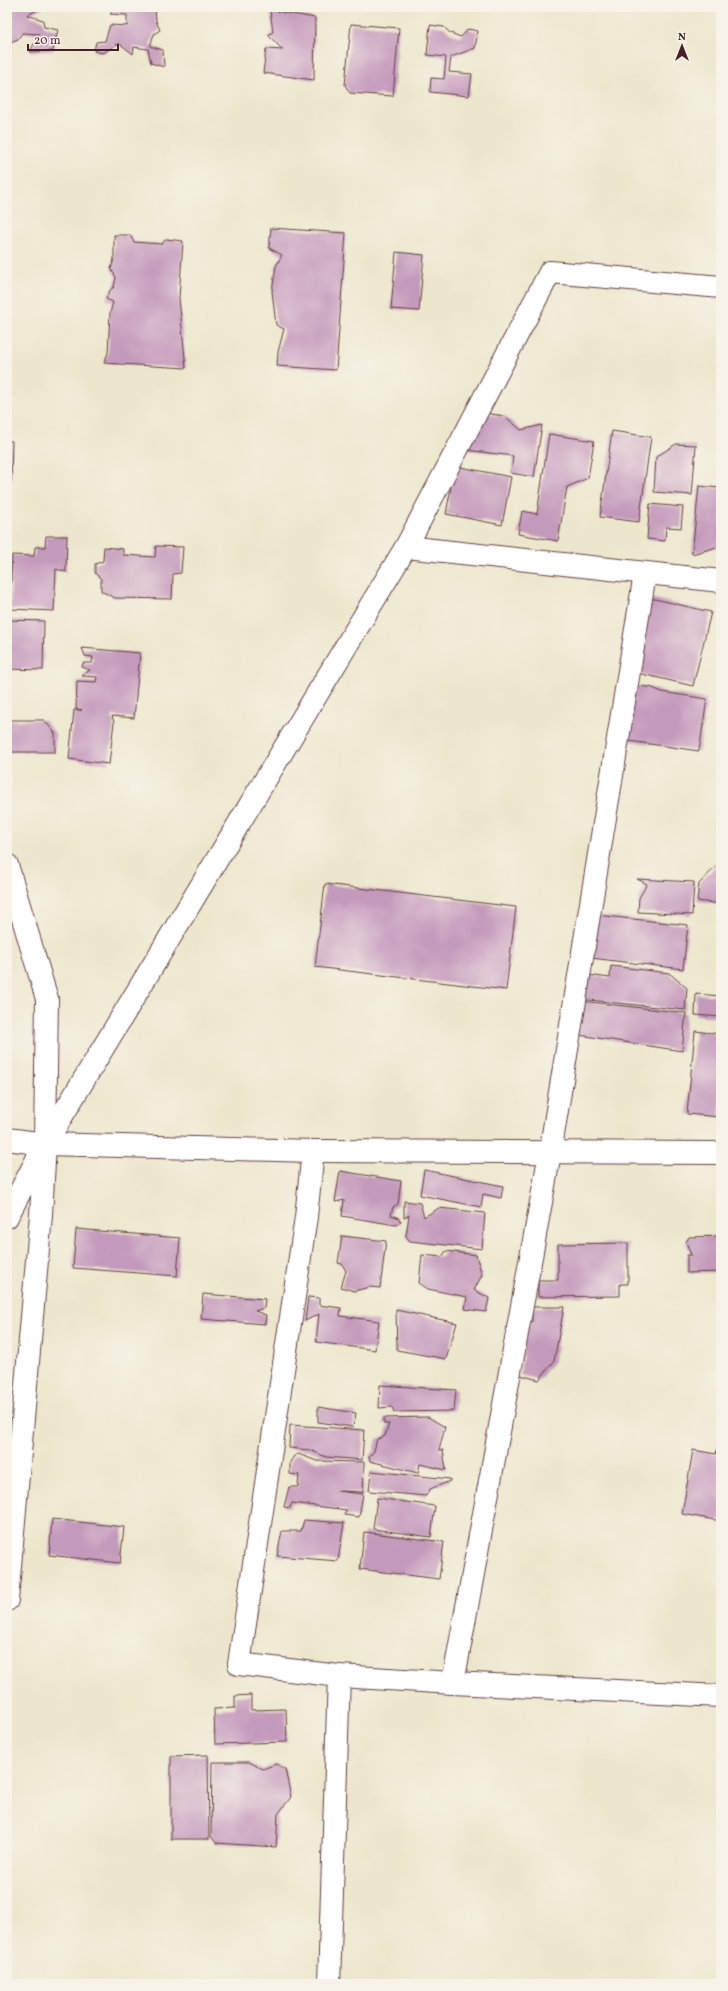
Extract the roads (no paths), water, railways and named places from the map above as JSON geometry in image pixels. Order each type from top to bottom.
[{"type":"street","points":[[7,1217],[45,1144],[406,547],[550,272],[721,287]]},
{"type":"street","points":[[406,547],[721,581]]},
{"type":"street","points":[[453,1682],[550,1153],[645,574]]},
{"type":"street","points":[[7,866],[47,999],[45,1144],[41,1214],[7,1600]]},
{"type":"street","points":[[7,1140],[45,1144],[313,1151],[721,1153]]},
{"type":"street","points":[[313,1151],[306,1217],[239,1664],[339,1676],[721,1696]]},
{"type":"street","points":[[329,1984],[339,1676]]}]
